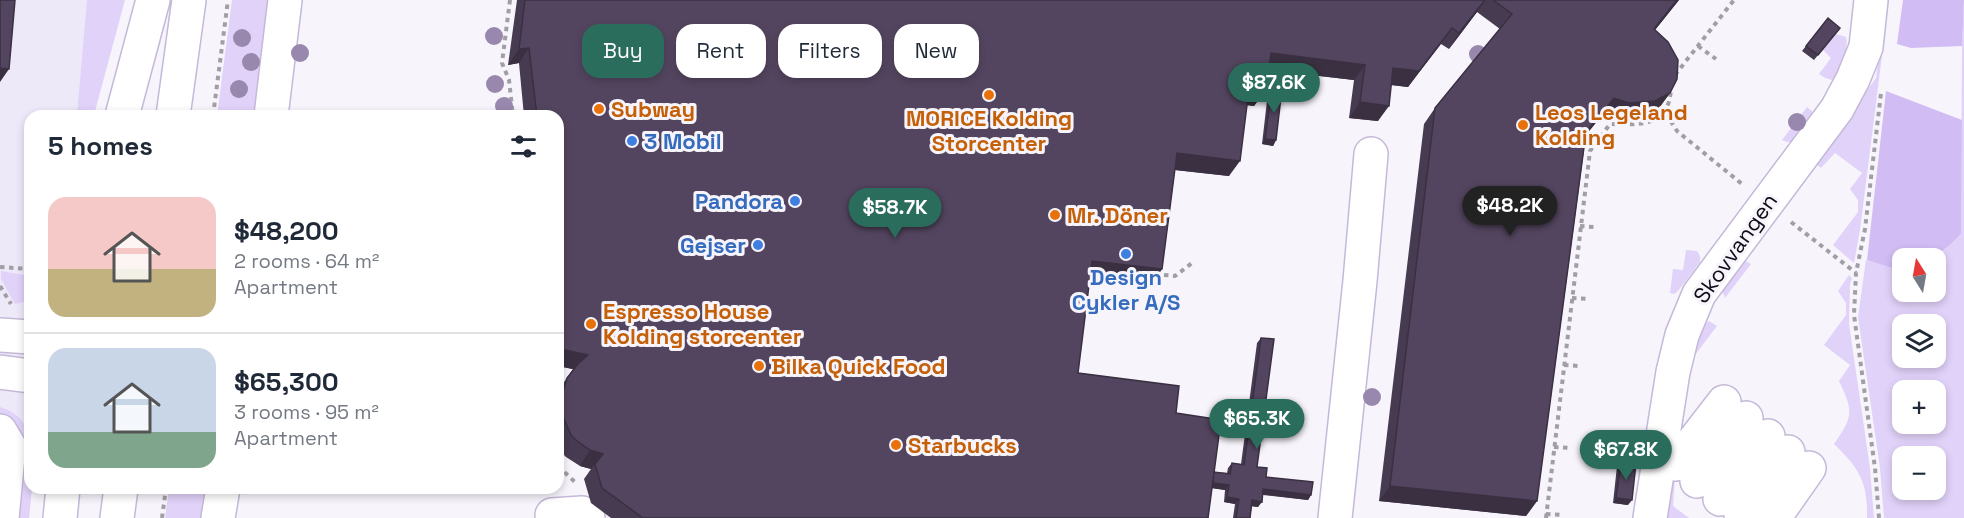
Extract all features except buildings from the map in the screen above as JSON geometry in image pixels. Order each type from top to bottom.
[{"type":"street","points":[[124,110],[153,0]]},
{"type":"street","points":[[173,110],[189,0]]},
{"type":"street","points":[[272,110],[285,0]]},
{"type":"street","name":"Skovvangen","points":[[1650,518],[1673,372],[1682,335],[1694,303],[1730,250],[1837,109],[1854,79],[1866,47],[1871,0]]},
{"type":"street","points":[[1335,518],[1371,154]]},
{"type":"street","points":[[7,322],[24,333]]},
{"type":"street","points":[[0,372],[24,375]]},
{"type":"street","points":[[0,431],[9,446],[2,518]]},
{"type":"street","points":[[1715,493],[1773,440]]},
{"type":"street","points":[[1715,493],[1773,440]]},
{"type":"street","points":[[1773,440],[1774,518]]},
{"type":"street","points":[[1773,440],[1791,518]]},
{"type":"street","points":[[60,518],[62,494]]},
{"type":"street","points":[[117,518],[120,494]]},
{"type":"street","points":[[218,518],[222,494]]},
{"type":"street","points":[[552,515],[582,513],[588,518]]},
{"type":"path","points":[[214,110],[228,0]]},
{"type":"path","points":[[510,0],[502,63],[509,80],[512,110]]},
{"type":"path","points":[[1563,515],[1546,516],[1590,151],[1610,124],[1644,125],[1665,112],[1671,96],[1671,79],[1734,0]]},
{"type":"path","points":[[1698,46],[1716,59]]},
{"type":"path","points":[[1879,518],[1875,468],[1854,315],[1856,273],[1865,229],[1883,83]]},
{"type":"path","points":[[1580,226],[1594,227]]},
{"type":"path","points":[[1153,273],[1175,276],[1192,263]]},
{"type":"path","points":[[0,267],[24,269]]},
{"type":"path","points":[[0,286],[7,322]]},
{"type":"path","points":[[1572,298],[1588,299]]},
{"type":"path","points":[[1564,365],[1579,366]]},
{"type":"path","points":[[1554,447],[1570,448]]},
{"type":"path","points":[[162,518],[165,494]]},
{"type":"shaded area","points":[[0,0],[116,0],[89,110],[24,110],[24,494],[31,494],[29,518],[0,518]]},
{"type":"shaded area","points":[[87,0],[125,0],[95,110],[77,110]]},
{"type":"shaded area","points":[[232,0],[270,0],[257,110],[218,110]]},
{"type":"shaded area","points":[[1886,0],[1889,0],[1854,263],[1833,245],[1858,212],[1858,200],[1850,189],[1862,173],[1835,153],[1821,168],[1814,163],[1876,78]]},
{"type":"shaded area","points":[[1903,0],[1964,0],[1962,46],[1911,48],[1897,44]]},
{"type":"shaded area","points":[[1964,0],[1964,518],[1884,518],[1880,468],[1858,317],[1866,260],[1892,266],[1892,302],[1946,302],[1946,248],[1961,234]]},
{"type":"shaded area","points":[[1836,34],[1846,37],[1847,42],[1841,66],[1832,80],[1819,74],[1831,58],[1823,50]]},
{"type":"shaded area","points":[[1886,91],[1962,120],[1961,234],[1946,248],[1892,248],[1892,268],[1867,260]]},
{"type":"shaded area","points":[[1807,107],[1812,111],[1812,118],[1793,142],[1782,140]]},
{"type":"shaded area","points":[[1686,250],[1697,251],[1700,262],[1678,291],[1674,294],[1670,293],[1673,269],[1683,270]]},
{"type":"shaded area","points":[[1746,261],[1751,264],[1725,298],[1721,288],[1740,263]]},
{"type":"shaded area","points":[[1,271],[24,275],[24,302],[15,304],[1,279]]},
{"type":"shaded area","points":[[1849,275],[1852,278],[1849,324],[1870,468],[1874,518],[1867,518],[1864,485],[1856,468],[1834,444],[1848,419],[1849,406],[1839,381],[1850,365],[1824,345],[1846,315],[1846,303],[1838,291]]},
{"type":"shaded area","points":[[1709,321],[1717,326],[1689,363],[1704,325]]},
{"type":"shaded area","points":[[0,407],[12,413],[24,424],[24,494],[31,494],[29,518],[12,518],[19,432],[12,421],[0,414]]},
{"type":"shaded area","points":[[1675,479],[1673,506],[1689,518],[1667,518],[1672,480]]},
{"type":"shaded area","points":[[168,494],[209,494],[206,518],[165,518]]},
{"type":"place","name":"MORICE Kolding Storcenter","points":[[989,95]]},
{"type":"place","name":"Subway","points":[[599,109]]},
{"type":"place","name":"Leos Legeland Kolding","points":[[1523,125]]},
{"type":"place","name":"3 Mobil","points":[[632,141]]},
{"type":"place","name":"Pandora","points":[[795,201]]},
{"type":"place","name":"Mr. Döner","points":[[1055,215]]},
{"type":"place","name":"Gejser","points":[[758,245]]},
{"type":"place","name":"Design Cykler A/S","points":[[1126,254]]},
{"type":"place","name":"Espresso House Kolding storcenter","points":[[591,324]]},
{"type":"place","name":"Bilka Quick Food","points":[[759,366]]},
{"type":"place","name":"Starbucks","points":[[896,445]]}]
